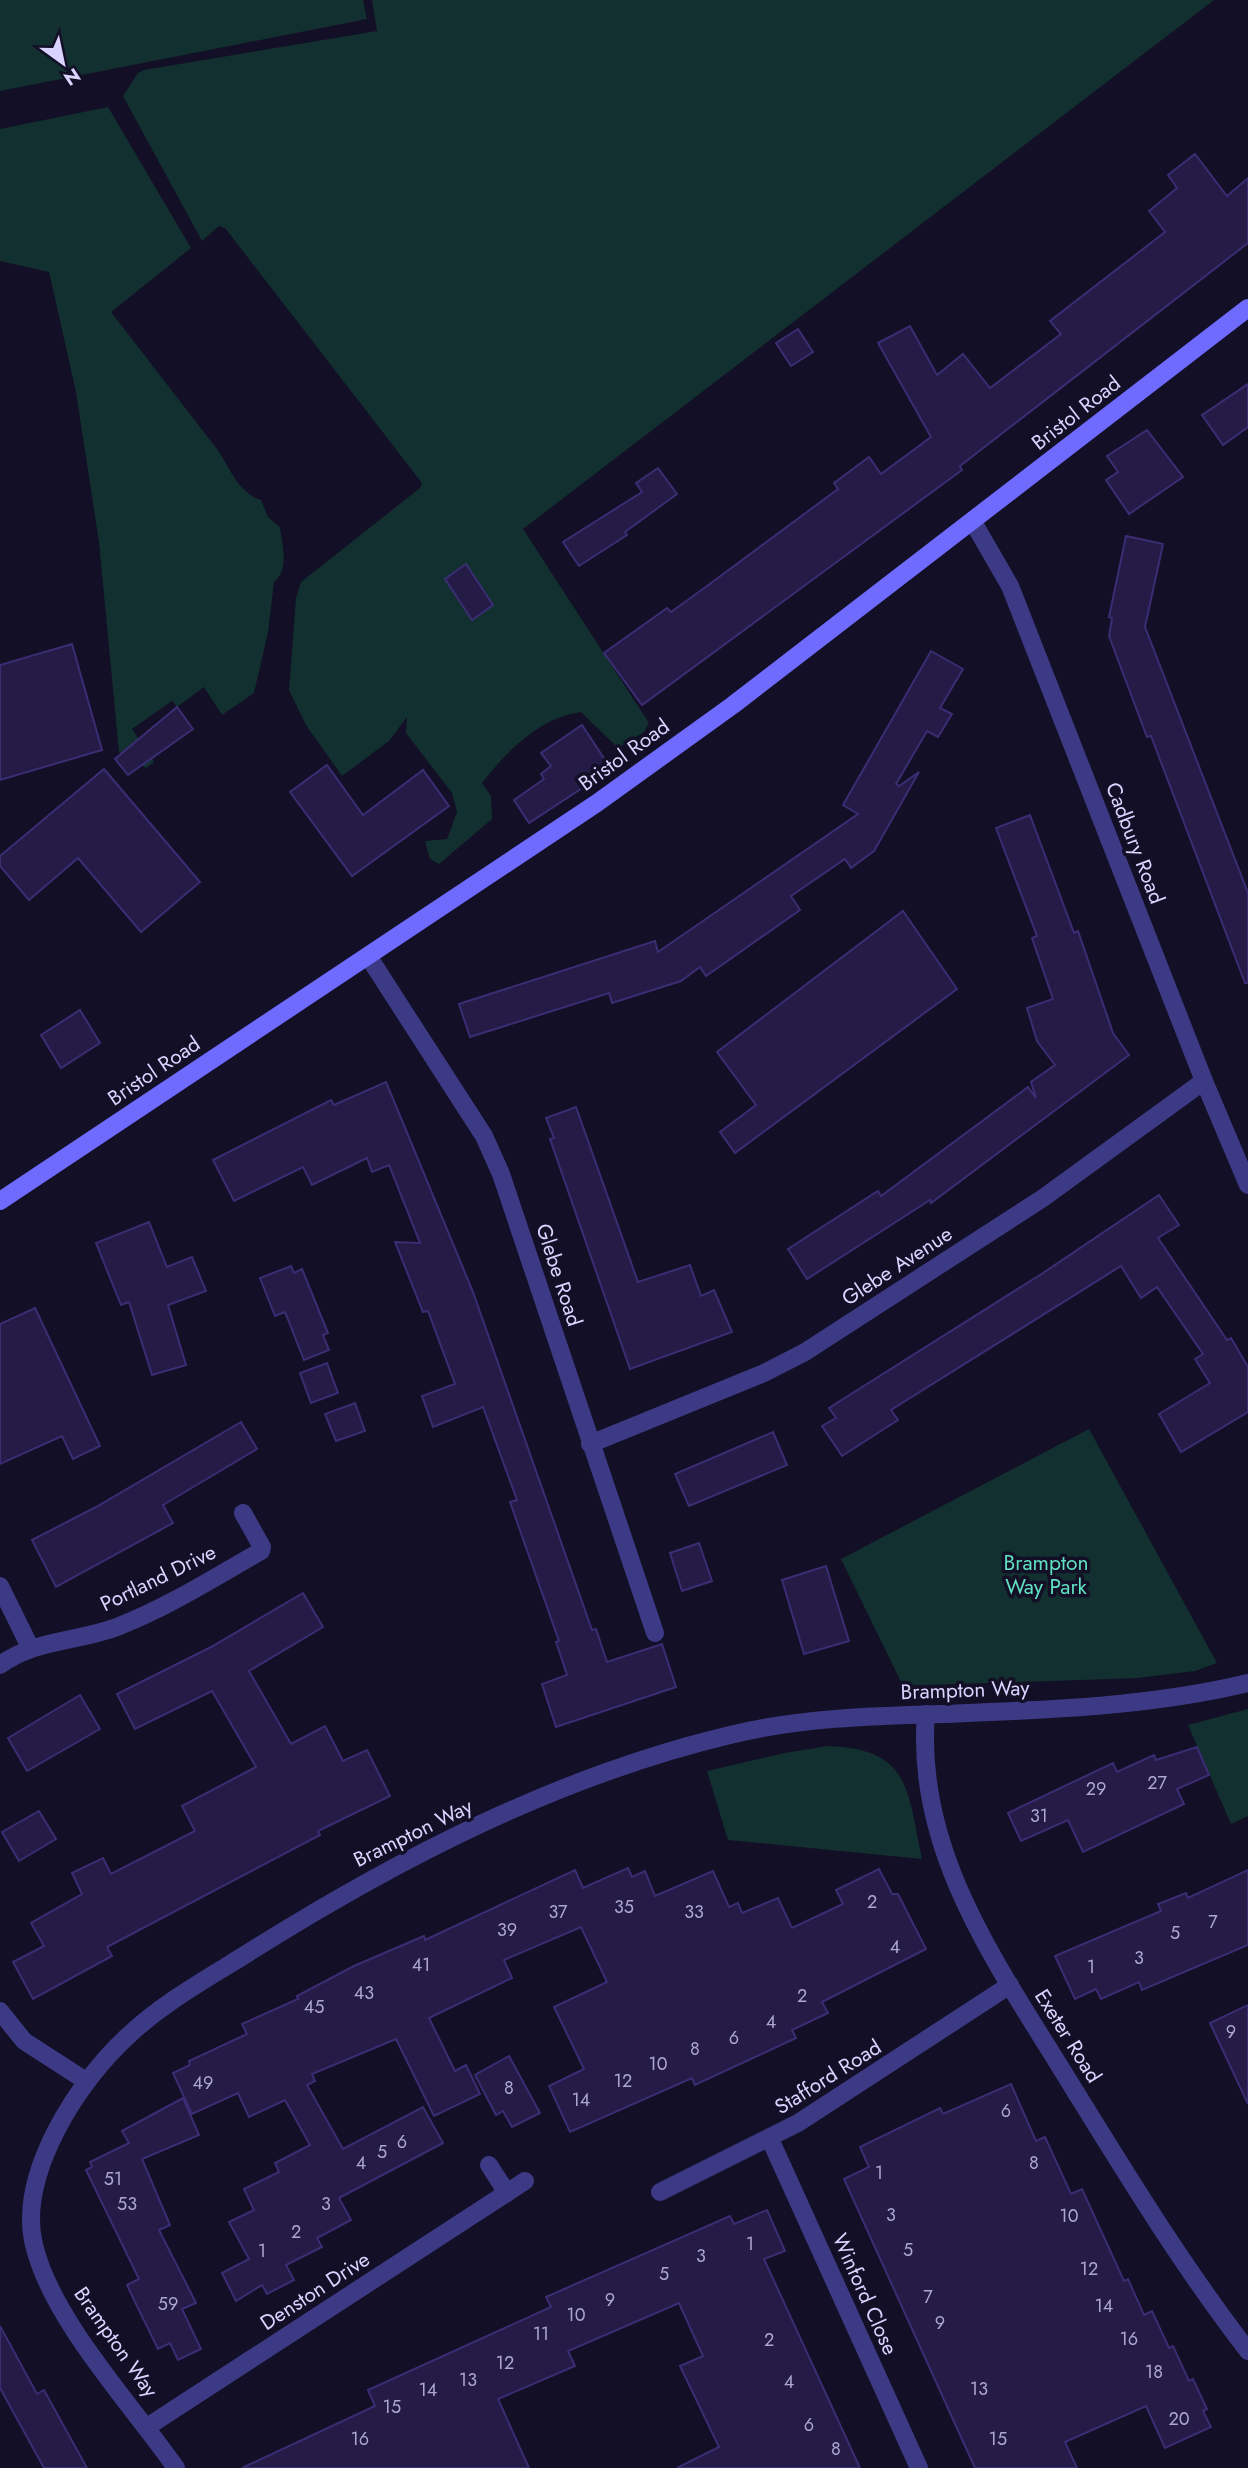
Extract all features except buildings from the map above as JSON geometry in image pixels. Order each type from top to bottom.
[{"type":"main road","name":"Bristol Road","points":[[0,1201],[597,803],[733,705],[1248,308]]},
{"type":"street","name":"Cadbury Road","points":[[973,522],[1010,586],[1204,1082],[1248,1185]]},
{"type":"street","name":"Glebe Road","points":[[368,956],[484,1136],[501,1174],[655,1633]]},
{"type":"street","name":"Glebe Avenue","points":[[590,1444],[764,1373],[805,1352],[1013,1219],[1204,1082]]},
{"type":"street","name":"Portland Drive","points":[[0,1665],[30,1647],[117,1627],[189,1593],[261,1551],[262,1547],[243,1513]]},
{"type":"street","points":[[0,1586],[30,1647]]},
{"type":"street","name":"Brampton Way","points":[[176,2468],[70,2322],[49,2283],[34,2246],[32,2218],[36,2185],[61,2123],[86,2081],[131,2033],[180,1996],[345,1893],[510,1811],[626,1765],[730,1734],[832,1718],[1135,1703],[1248,1683]]},
{"type":"street","name":"Exeter Road","points":[[926,1714],[925,1770],[947,1862],[976,1929],[1153,2217],[1248,2351]]},
{"type":"street","name":"Stafford Road","points":[[660,2192],[770,2139],[909,2053],[1010,1985]]},
{"type":"street","points":[[0,2011],[24,2042],[86,2081]]},
{"type":"street","name":"Winford Close","points":[[770,2139],[919,2468]]},
{"type":"street","points":[[489,2165],[507,2193]]},
{"type":"street","name":"Denston Drive","points":[[147,2427],[525,2181]]},
{"type":"green space","points":[[0,0],[363,0],[367,19],[0,91]]},
{"type":"green space","points":[[372,0],[1214,0],[523,529],[649,723],[644,732],[618,748],[581,712],[566,715],[538,729],[513,748],[482,783],[491,796],[492,819],[439,864],[430,859],[425,841],[447,839],[457,812],[452,793],[406,733],[407,717],[389,741],[342,776],[306,725],[289,690],[296,598],[301,582],[420,488],[422,483],[225,228],[219,226],[202,241],[123,96],[138,73],[144,70],[377,31]]},
{"type":"green space","points":[[108,107],[191,248],[111,312],[217,449],[240,485],[261,500],[268,517],[280,527],[284,556],[282,570],[274,582],[268,632],[254,693],[222,715],[204,687],[177,707],[172,701],[132,729],[154,762],[146,768],[119,752],[99,542],[76,392],[49,272],[0,261],[0,129]]},
{"type":"green space","name":"Brampton Way Park","points":[[1089,1429],[1217,1663],[1195,1671],[1137,1678],[903,1686],[841,1559]]},
{"type":"green space","points":[[1248,1709],[1248,1816],[1231,1824],[1188,1725]]},
{"type":"green space","points":[[828,1746],[856,1749],[876,1755],[891,1765],[908,1794],[922,1859],[728,1840],[707,1771]]}]
